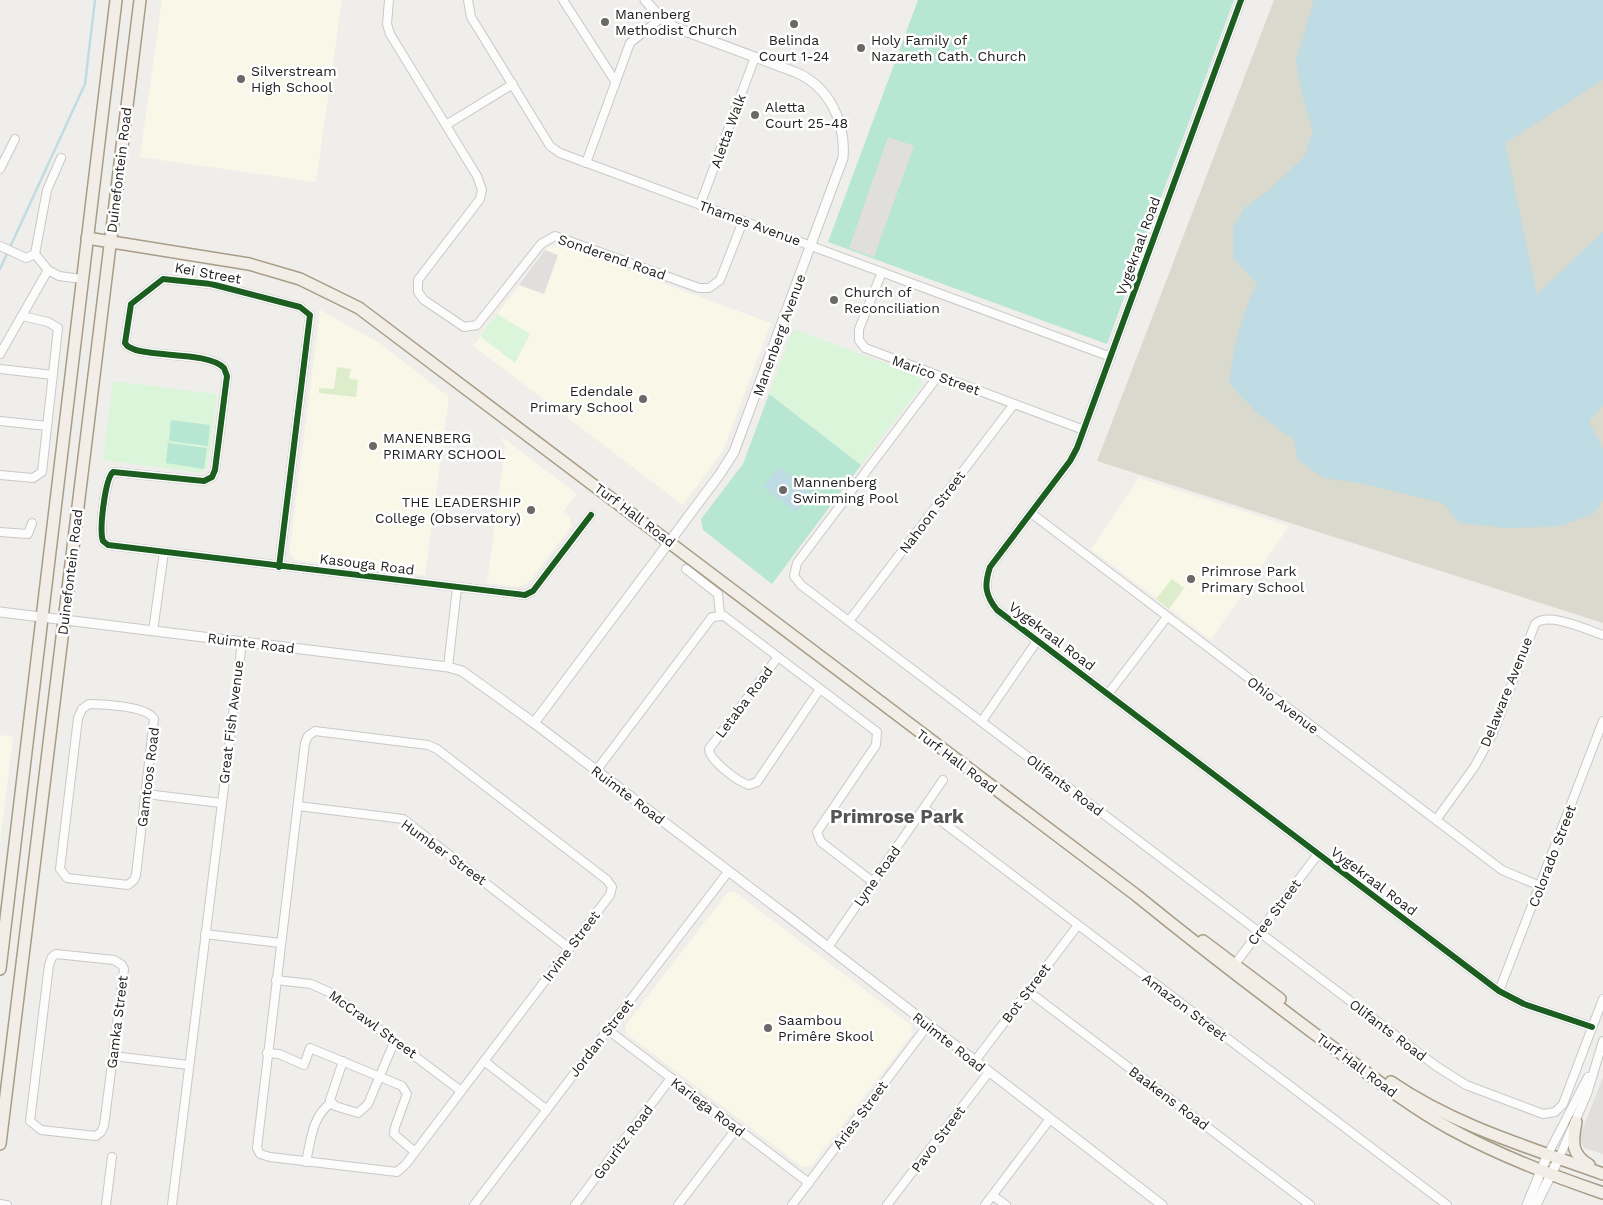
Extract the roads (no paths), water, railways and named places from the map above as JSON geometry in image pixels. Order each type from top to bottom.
[{"type":"main road","name":"Duinefontein Road","points":[[0,969],[44,618],[116,0]]},
{"type":"main road","name":"Duinefontein Road","points":[[0,1144],[140,0]]},
{"type":"main road","name":"Turf Hall Road","points":[[87,238],[249,264],[300,280],[340,298],[377,320],[1136,895],[1362,1061],[1407,1092],[1456,1118],[1553,1156],[1603,1173]]},
{"type":"main road","name":"Turf Hall Road","points":[[1233,967],[1422,1112],[1475,1142],[1545,1173],[1603,1193]]},
{"type":"main road","points":[[1576,1122],[1572,1141],[1576,1154],[1584,1162],[1603,1173]]},
{"type":"street","name":"Sonderend Road","points":[[390,0],[387,24],[390,34],[481,183],[480,199],[421,276],[417,287],[420,296],[424,300],[464,327],[473,327],[480,322],[541,244],[550,237],[564,238],[699,288],[709,288],[720,280],[743,221]]},
{"type":"street","name":"Thames Avenue","points":[[468,0],[471,17],[550,146],[560,153],[1111,357]]},
{"type":"street","points":[[563,0],[615,81]]},
{"type":"street","name":"Manenberg Avenue","points":[[534,723],[720,474],[738,444],[842,164],[844,144],[841,128],[830,102],[813,82],[802,75],[682,30],[661,18],[645,0]]},
{"type":"street","name":"Vygekraal Road","points":[[1241,0],[1084,430],[1073,455],[1032,513],[990,567],[985,588],[988,599],[997,610],[1037,641],[1499,991],[1524,1004],[1592,1028]]},
{"type":"street","points":[[586,163],[630,43],[661,18]]},
{"type":"street","name":"Aletta Walk","points":[[700,205],[755,57]]},
{"type":"street","points":[[446,125],[513,84]]},
{"type":"street","points":[[0,169],[15,139]]},
{"type":"street","points":[[61,158],[47,190],[35,254],[48,270],[59,276],[82,279]]},
{"type":"street","points":[[2,247],[26,258],[35,254]]},
{"type":"street","points":[[0,354],[48,270]]},
{"type":"street","name":"Marico Street","points":[[882,272],[859,329],[861,343],[873,352],[1084,430]]},
{"type":"street","name":"Kei Street","points":[[103,541],[102,531],[107,482],[113,472],[204,481],[213,475],[227,374],[224,368],[216,363],[193,357],[134,350],[128,348],[125,343],[130,306],[153,285],[160,280],[169,278],[202,282],[300,307],[310,315],[279,566]]},
{"type":"street","points":[[0,475],[34,478],[40,476],[47,426],[58,328],[53,324],[22,316]]},
{"type":"street","points":[[0,369],[53,375]]},
{"type":"street","name":"Olifants Road","points":[[938,376],[794,570],[794,576],[801,585],[1450,1076],[1471,1087],[1540,1113],[1551,1114],[1563,1104],[1592,1028]]},
{"type":"street","name":"Nahoon Street","points":[[849,621],[1014,404]]},
{"type":"street","points":[[0,421],[47,426]]},
{"type":"street","name":"Ohio Avenue","points":[[1032,513],[1502,870],[1540,886]]},
{"type":"street","name":"Kasouga Road","points":[[103,541],[115,546],[521,596],[530,594],[591,515]]},
{"type":"street","points":[[0,532],[28,534],[32,523]]},
{"type":"street","points":[[153,631],[164,552]]},
{"type":"street","points":[[596,771],[712,617],[720,615],[718,594],[686,570]]},
{"type":"street","points":[[448,667],[457,588]]},
{"type":"street","name":"Ruimte Road","points":[[0,612],[448,667],[469,675],[828,947],[1162,1205]]},
{"type":"street","name":"Letaba Road","points":[[720,615],[877,732],[876,744],[817,832],[821,842],[873,882]]},
{"type":"street","points":[[1108,694],[1167,617]]},
{"type":"street","name":"Delaware Avenue","points":[[1436,820],[1475,766],[1490,739],[1531,630],[1537,621],[1543,618],[1552,619],[1603,635]]},
{"type":"street","points":[[982,721],[1037,641]]},
{"type":"street","name":"Great Fish Avenue","points":[[172,1205],[242,642]]},
{"type":"street","name":"Letaba Road","points":[[778,657],[710,749],[712,759],[740,781],[749,785],[758,781],[820,689]]},
{"type":"street","name":"Gamtoos Road","points":[[94,704],[142,710],[152,715],[154,724],[146,794],[136,875],[132,883],[124,885],[71,879],[64,876],[60,865],[78,718],[84,706],[94,704]]},
{"type":"street","name":"Colorado Street","points":[[1499,991],[1603,721]]},
{"type":"street","name":"Irvine Street","points":[[315,731],[428,745],[437,749],[611,883],[610,895],[415,1152],[400,1170],[395,1172],[264,1156],[257,1151],[280,943],[298,806],[305,743],[308,736],[315,731]]},
{"type":"street","name":"Lyne Road","points":[[828,947],[943,780]]},
{"type":"street","name":"Great Fish Avenue","points":[[146,794],[221,803]]},
{"type":"street","name":"Humber Street","points":[[298,806],[396,817],[408,822],[569,948]]},
{"type":"street","name":"Amazon Street","points":[[924,808],[1447,1205]]},
{"type":"street","name":"Cree Street","points":[[1233,967],[1318,854]]},
{"type":"street","name":"Jordan Street","points":[[474,1205],[728,872]]},
{"type":"street","name":"Bot Street","points":[[975,1061],[1078,925]]},
{"type":"street","points":[[205,934],[280,943]]},
{"type":"street","name":"Gamka Street","points":[[56,954],[114,960],[122,965],[124,974],[113,1056],[101,1132],[92,1136],[41,1130],[33,1126],[29,1117],[49,965],[52,957],[56,954]]},
{"type":"street","name":"McCrawl Street","points":[[276,980],[301,982],[324,988],[461,1091]]},
{"type":"street","name":"Baakens Road","points":[[1028,991],[1310,1205]]},
{"type":"street","points":[[1592,1028],[1603,999]]},
{"type":"street","name":"Aries Street","points":[[792,1205],[928,1026]]},
{"type":"street","name":"Kariega Road","points":[[608,1030],[809,1183]]},
{"type":"street","points":[[331,1103],[353,1113],[362,1111],[368,1104],[395,1040]]},
{"type":"street","points":[[1553,1156],[1576,1122],[1603,1042]]},
{"type":"street","points":[[267,1054],[279,1054],[304,1064],[310,1048],[402,1086],[407,1091],[394,1134],[415,1152]]},
{"type":"street","points":[[113,1056],[189,1065]]},
{"type":"street","points":[[484,1060],[547,1110]]},
{"type":"street","points":[[306,1162],[317,1118],[322,1110],[331,1103],[332,1091],[343,1061]]},
{"type":"street","points":[[1527,1205],[1545,1173],[1593,1069]]},
{"type":"street","name":"Pavo Street","points":[[887,1205],[989,1072]]},
{"type":"street","name":"Gouritz Road","points":[[575,1205],[671,1078]]},
{"type":"street","points":[[986,1205],[1050,1119]]},
{"type":"street","points":[[678,1205],[737,1128]]},
{"type":"street","points":[[106,1205],[112,1157]]},
{"type":"street","points":[[1536,1205],[1545,1173]]},
{"type":"street","points":[[993,1196],[1006,1205]]},
{"type":"street","points":[[0,1204],[7,1205]]},
{"type":"water","points":[[1314,0],[1603,0],[1603,80],[1505,143],[1537,294],[1603,232],[1603,406],[1589,421],[1603,449],[1603,500],[1595,513],[1561,526],[1508,528],[1459,523],[1443,503],[1360,483],[1324,478],[1298,460],[1293,439],[1258,414],[1229,383],[1238,332],[1257,284],[1233,258],[1233,228],[1244,208],[1268,191],[1304,157],[1313,131],[1302,95],[1296,61]]},
{"type":"water","points":[[778,467],[811,492],[796,512],[763,487]]},
{"type":"waterway","points":[[0,269],[85,84],[95,0]]},
{"type":"place","name":"Manenberg Methodist Church","points":[[605,22]]},
{"type":"place","name":"Belinda Court 1-24","points":[[794,24]]},
{"type":"place","name":"Holy Family of Nazareth Cath. Church","points":[[861,48]]},
{"type":"place","name":"Silverstream High School","points":[[241,79]]},
{"type":"place","name":"Aletta Court 25-48","points":[[755,115]]},
{"type":"place","name":"Church of Reconciliation","points":[[834,300]]},
{"type":"place","name":"Edendale Primary School","points":[[643,399]]},
{"type":"place","name":"MANENBERG PRIMARY SCHOOL","points":[[373,446]]},
{"type":"place","name":"Mannenberg Swimming Pool","points":[[783,490]]},
{"type":"place","name":"THE LEADERSHIP College (Observatory)","points":[[531,510]]},
{"type":"place","name":"Primrose Park Primary School","points":[[1191,579]]},
{"type":"place","name":"Saambou Primêre Skool","points":[[768,1028]]},
{"type":"district","name":"Primrose Park","points":[[897,816]]}]
